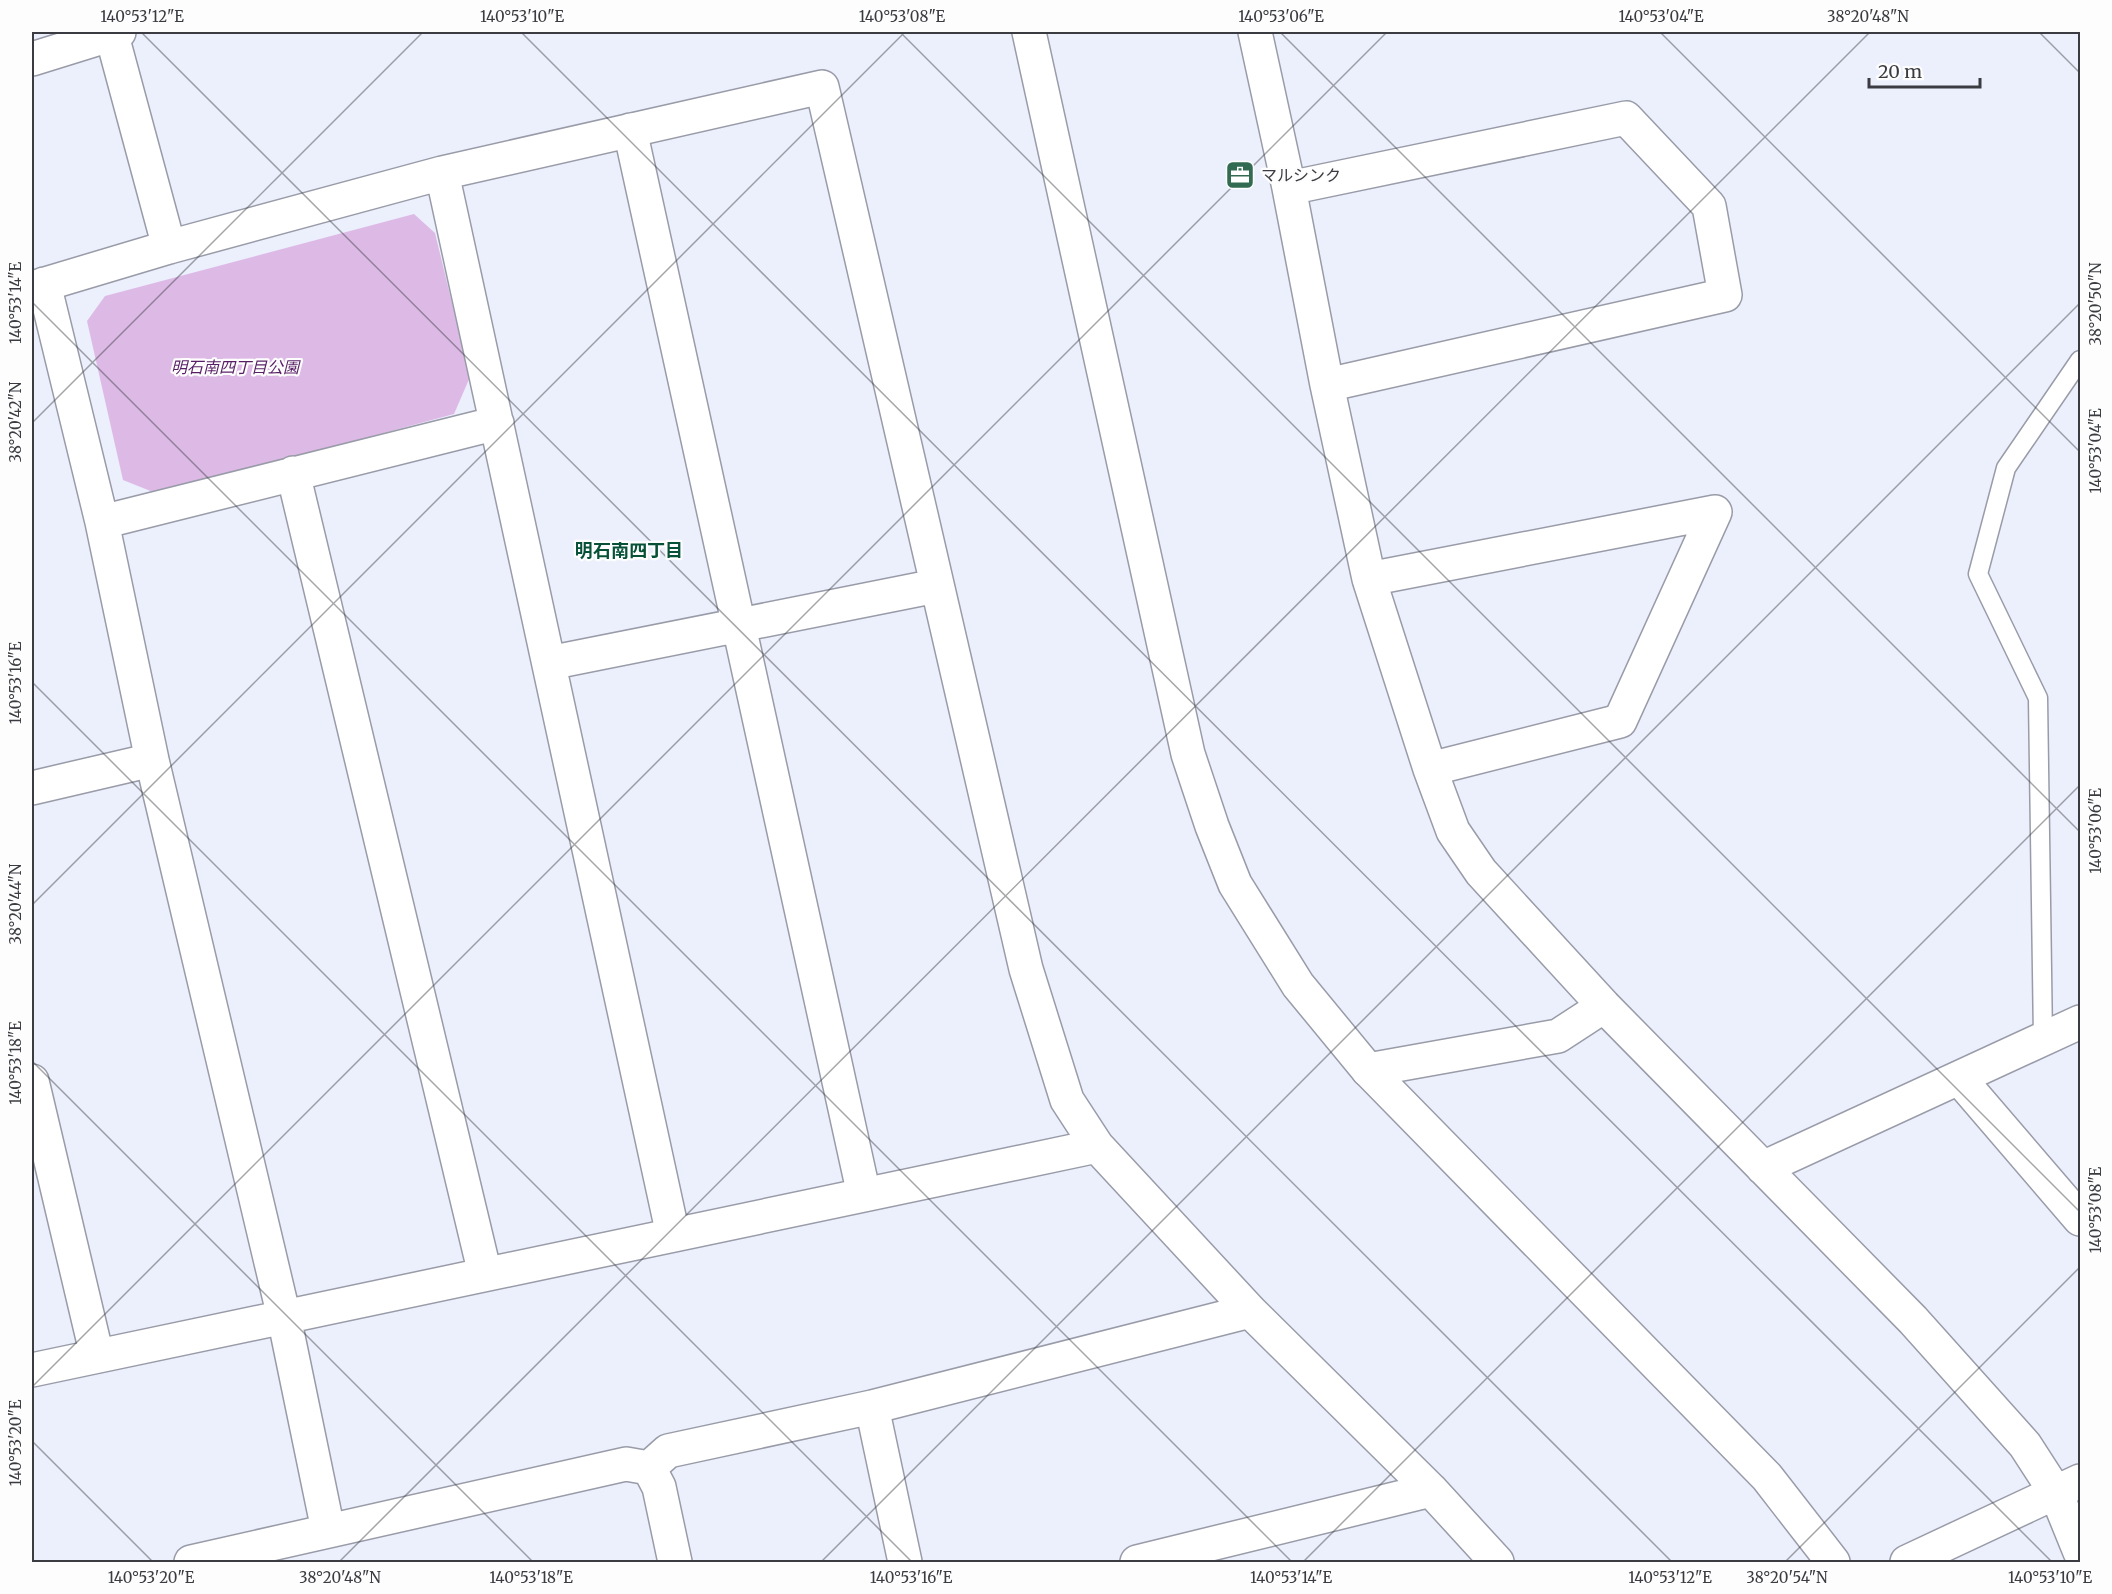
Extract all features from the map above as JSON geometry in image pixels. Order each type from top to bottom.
[{"type":"street","points":[[32,59],[114,32],[170,247]]},
{"type":"street","points":[[1029,32],[1188,754],[1212,826],[1236,884],[1298,985],[1368,1070],[1767,1477],[1833,1563]]},
{"type":"street","points":[[1255,32],[1369,579],[1430,769],[1453,831],[1481,872],[1604,1006],[1912,1320],[2025,1445],[2068,1487],[2080,1552]]},
{"type":"street","points":[[328,1530],[284,1317],[152,760],[102,522],[38,286],[170,247],[442,173],[822,87],[1026,969],[1067,1100],[1096,1146],[1250,1311],[1431,1490],[1497,1563]]},
{"type":"street","points":[[1289,188],[1626,118],[1708,206],[1725,295],[1327,385]]},
{"type":"street","points":[[630,130],[864,1195]]},
{"type":"street","points":[[442,173],[674,1235]]},
{"type":"street","points":[[102,522],[497,423]]},
{"type":"street","points":[[293,473],[485,1274]]},
{"type":"street","points":[[1369,579],[1715,512],[1620,721],[1430,769]]},
{"type":"street","points":[[549,663],[936,586]]},
{"type":"street","points":[[32,788],[152,760]]},
{"type":"street","points":[[1368,1070],[1558,1036],[1604,1006]]},
{"type":"street","points":[[1763,1168],[2080,1022]]},
{"type":"street","points":[[1959,1078],[2080,1220]]},
{"type":"street","points":[[32,1081],[97,1356]]},
{"type":"street","points":[[32,1370],[1096,1146]]},
{"type":"street","points":[[649,1468],[668,1451],[872,1407],[1250,1311]]},
{"type":"street","points":[[872,1407],[906,1563]]},
{"type":"street","points":[[191,1563],[626,1464],[649,1468]]},
{"type":"street","points":[[649,1468],[659,1487],[675,1563]]},
{"type":"street","points":[[1907,1563],[2068,1487]]},
{"type":"street","points":[[1137,1563],[1431,1490]]},
{"type":"lane","points":[[2043,1039],[2038,698],[1978,574],[2006,468],[2080,360]]},
{"type":"green space","name":"明石南四丁目公園","points":[[414,214],[435,233],[470,377],[454,414],[158,494],[123,480],[87,321],[105,296]]},
{"type":"place","name":"マルシンク","points":[[1240,175]]},
{"type":"district","name":"明石南四丁目","points":[[629,550]]}]
